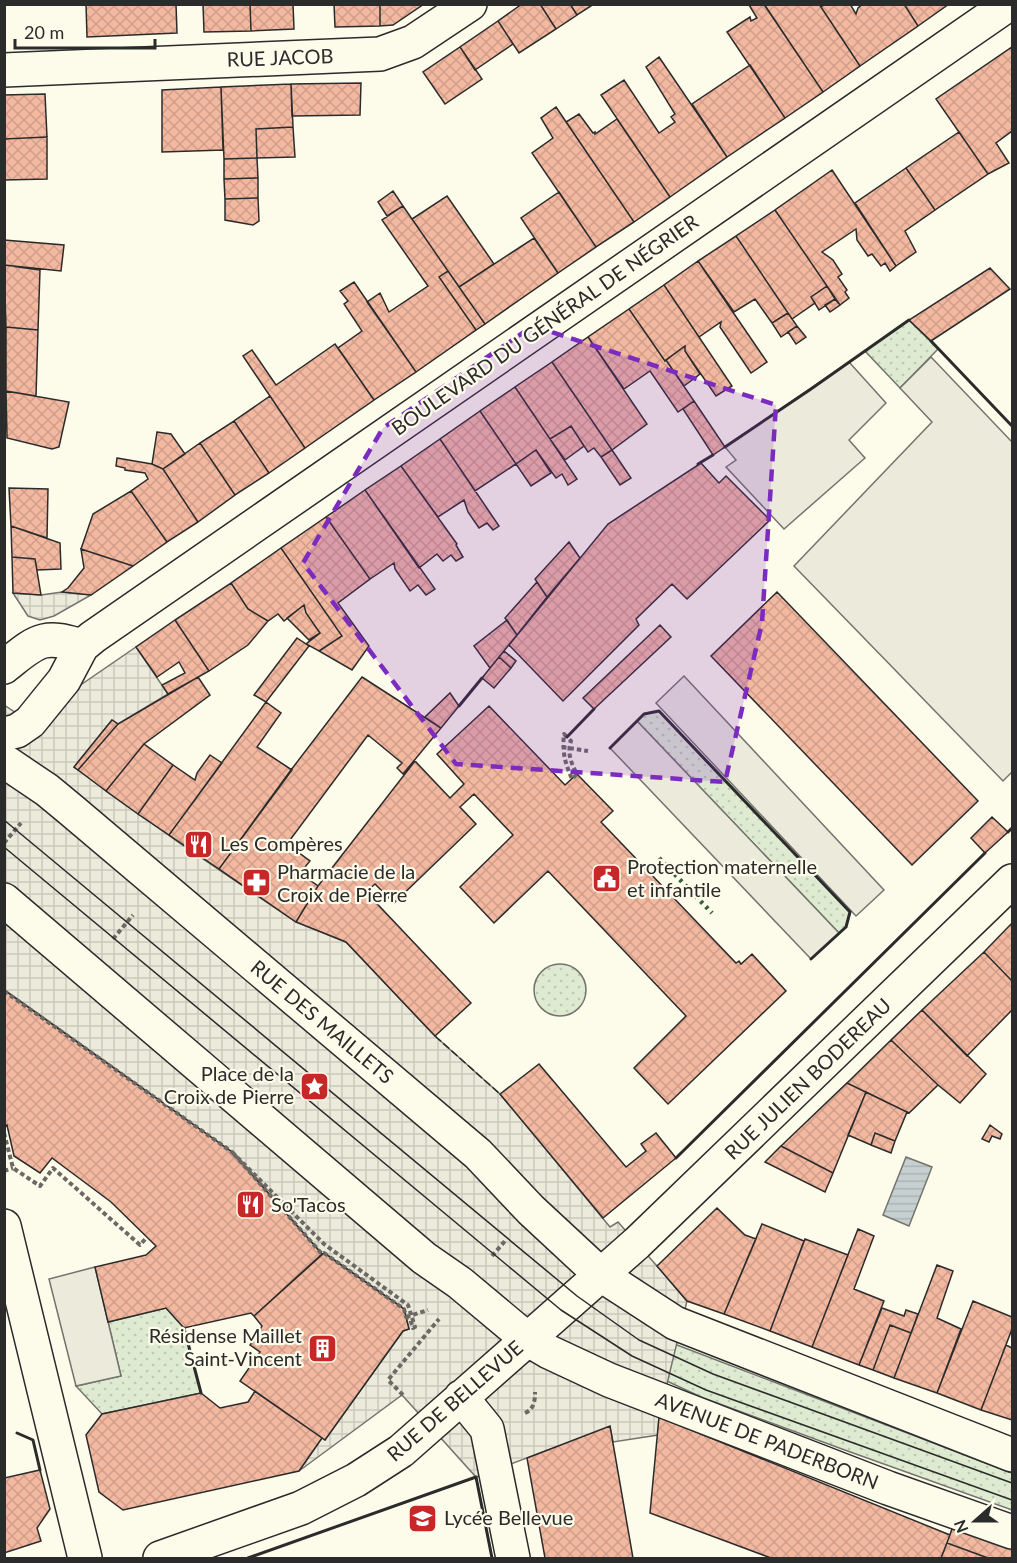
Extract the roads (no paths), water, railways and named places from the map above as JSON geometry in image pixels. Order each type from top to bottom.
[{"type":"street","name":"RUE JACOB","points":[[4,70],[380,54],[413,42],[470,4]]},
{"type":"street","name":"BOULEVARD DU GÉNÉRAL DE NÉGRIER","points":[[19,726],[64,680],[82,645],[1009,4]]},
{"type":"street","points":[[9,654],[44,641],[58,640],[82,645]]},
{"type":"street","points":[[9,654],[27,668],[36,690],[36,702],[19,726]]},
{"type":"street","name":"RUE DES MAILLETS","points":[[19,726],[8,742],[8,751],[33,780]]},
{"type":"street","name":"RUE DES MAILLETS","points":[[4,761],[70,809],[478,1154],[531,1210],[601,1275]]},
{"type":"street","name":"RUE JULIEN BODEREAU","points":[[601,1275],[637,1243],[1012,881]]},
{"type":"street","points":[[4,900],[424,1258],[460,1283],[527,1339]]},
{"type":"street","points":[[4,1226],[85,1558]]},
{"type":"street","points":[[601,1275],[675,1323],[1012,1455]]},
{"type":"street","name":"RUE DE BELLEVUE","points":[[160,1558],[301,1508],[356,1480],[401,1451],[601,1275]]},
{"type":"street","name":"AVENUE DE PADERBORN","points":[[527,1339],[609,1380],[888,1488],[1012,1532]]},
{"type":"street","points":[[461,1397],[487,1430],[513,1558]]},
{"type":"tram line","points":[[4,820],[577,1296],[639,1340],[713,1374],[1012,1483]]},
{"type":"tram line","points":[[4,847],[561,1310],[632,1356],[706,1390],[1012,1500]]},
{"type":"place","name":"Les Compères","points":[[199,844]]},
{"type":"place","name":"Protection maternelle et infantile","points":[[606,878]]},
{"type":"place","name":"Pharmacie de la Croix de Pierre","points":[[256,883]]},
{"type":"place","name":"Place de la Croix de Pierre","points":[[315,1086]]},
{"type":"place","name":"So'Tacos","points":[[250,1205]]},
{"type":"place","name":"Résidense Maillet Saint-Vincent","points":[[323,1348]]},
{"type":"place","name":"Lycée Bellevue","points":[[423,1518]]}]
